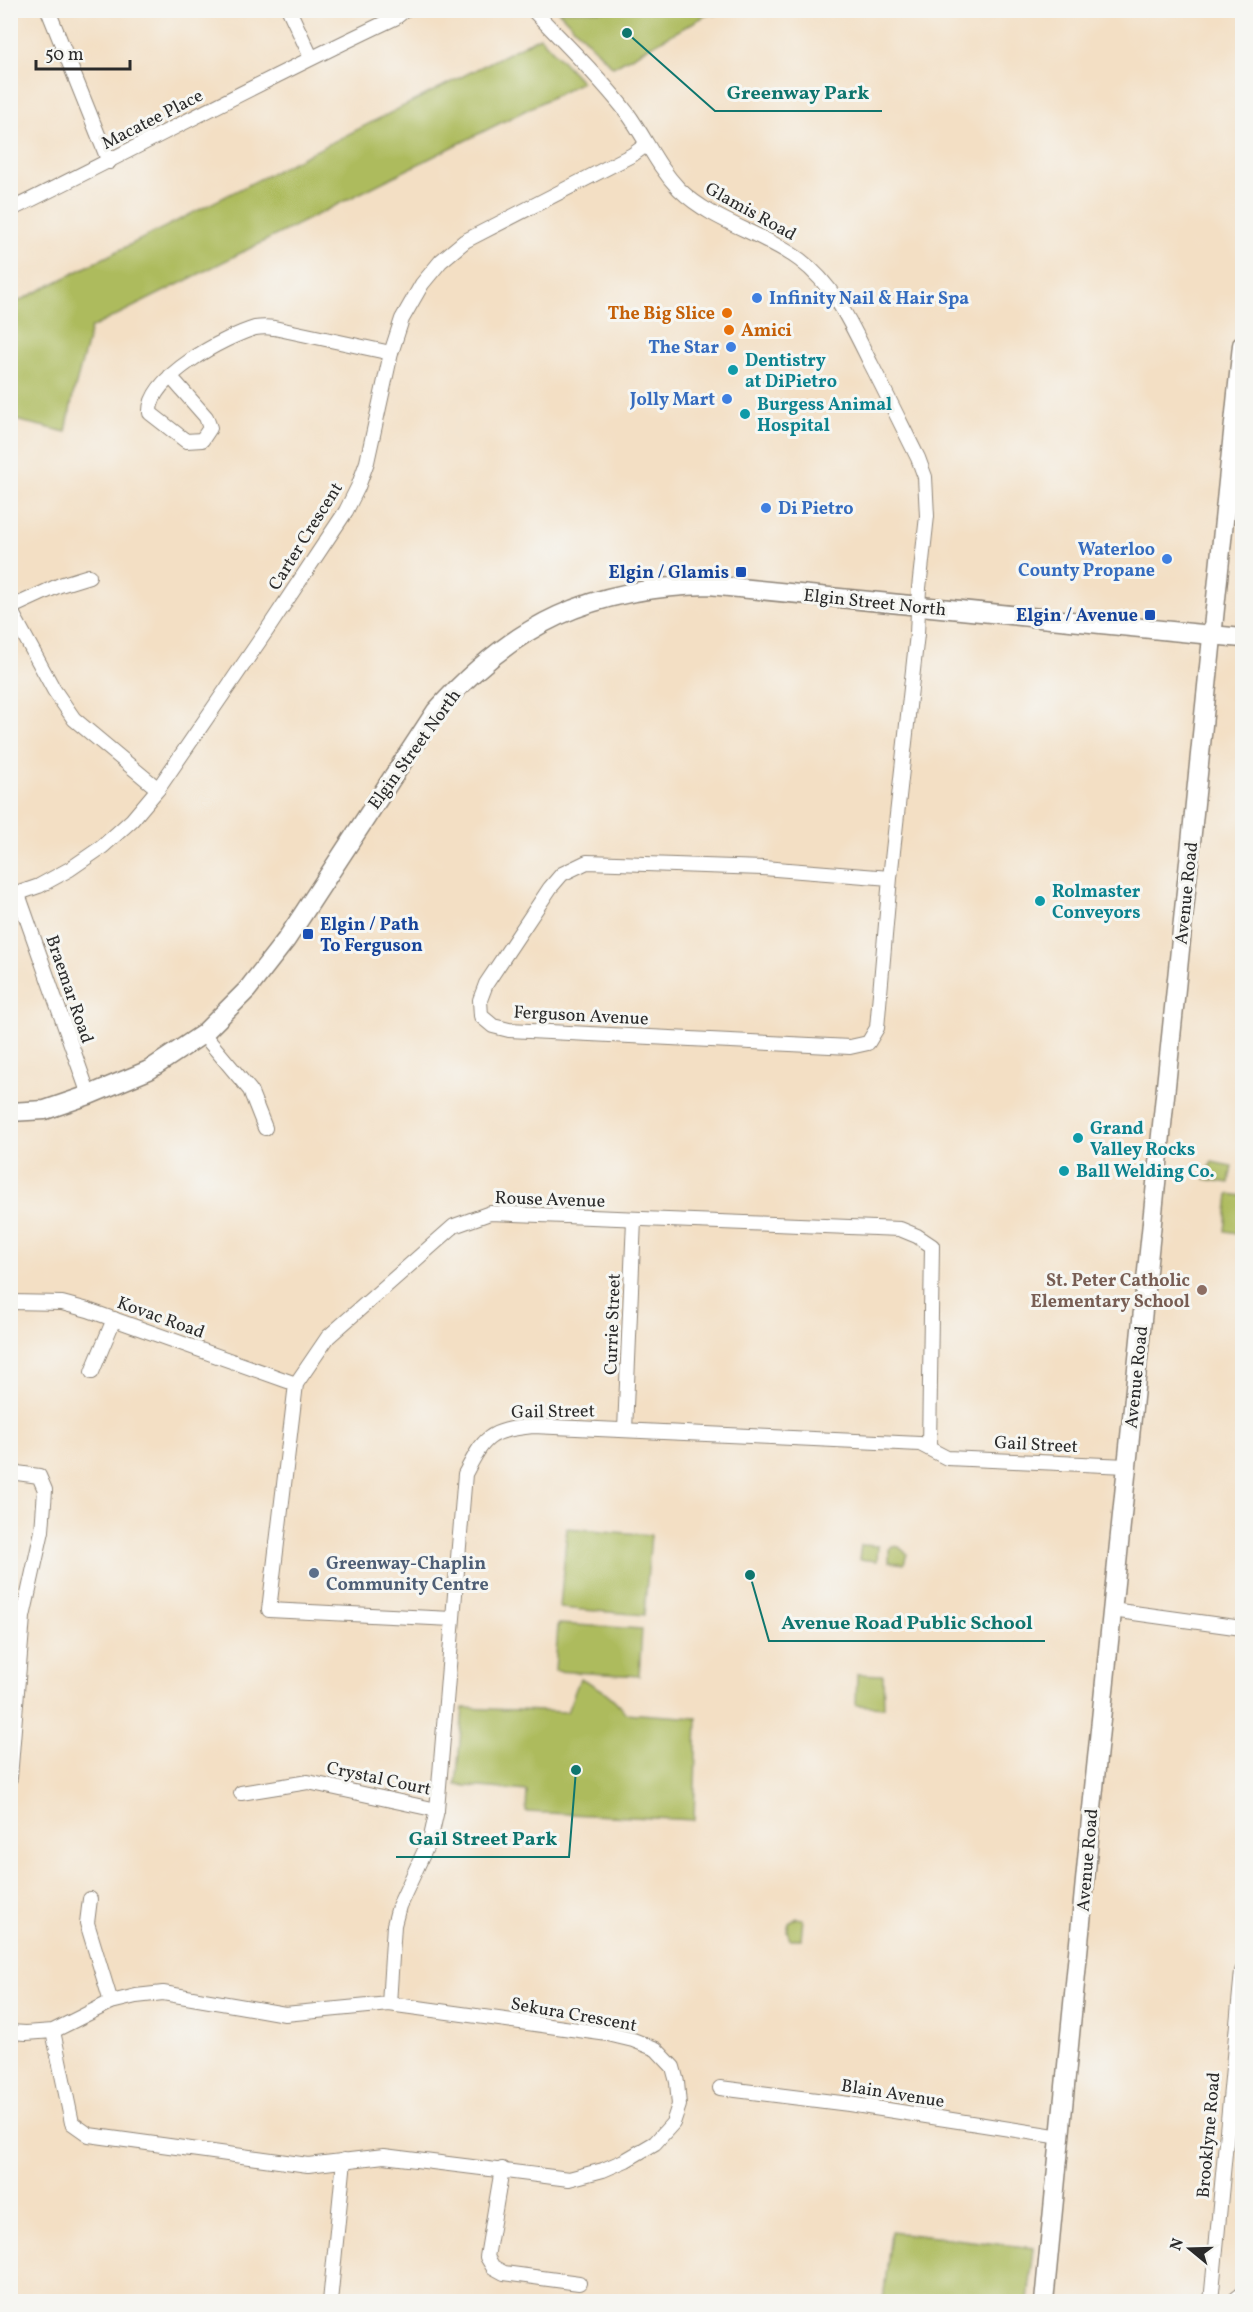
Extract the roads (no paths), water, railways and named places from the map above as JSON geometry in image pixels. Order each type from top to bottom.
[{"type":"street","points":[[48,10],[109,162]]},
{"type":"street","points":[[289,10],[311,57]]},
{"type":"street","name":"Macatee Place","points":[[10,210],[109,162],[311,57],[395,18],[405,10]]},
{"type":"street","name":"Glamis Road","points":[[533,10],[606,87],[629,115],[646,146],[668,177],[697,204],[714,216],[782,248],[802,261],[821,278],[840,304],[918,458],[925,477],[928,503],[919,606]]},
{"type":"street","name":"Carter Crescent","points":[[14,895],[70,869],[102,847],[132,820],[158,789],[346,511],[366,462],[391,353],[402,319],[422,284],[441,261],[465,241],[646,146]]},
{"type":"street","points":[[170,376],[206,417],[210,428],[202,440],[186,441],[150,413],[153,396],[170,376],[189,362],[226,341],[258,327],[274,328],[391,353]]},
{"type":"street","name":"Avenue Road","points":[[1044,2301],[1112,1610],[1242,345]]},
{"type":"street","points":[[88,576],[60,585],[10,609],[54,690],[74,719],[158,789]]},
{"type":"street","name":"Elgin Street North","points":[[10,1112],[45,1110],[89,1095],[149,1070],[203,1034],[247,990],[286,940],[436,711],[462,682],[492,655],[534,626],[582,605],[618,594],[676,586],[719,586],[1242,638]]},
{"type":"street","name":"Ferguson Avenue","points":[[890,878],[763,868],[586,862],[562,874],[550,888],[486,984],[480,1000],[481,1016],[493,1026],[509,1030],[850,1047],[868,1043],[877,1028],[890,878],[919,606]]},
{"type":"street","name":"Braemar Road","points":[[14,895],[89,1095]]},
{"type":"street","points":[[203,1034],[250,1090],[265,1128]]},
{"type":"street","name":"Rouse Avenue","points":[[452,1619],[269,1610],[296,1384],[328,1337],[454,1226],[490,1213],[900,1229],[917,1236],[932,1246],[929,1449]]},
{"type":"street","name":"Currie Street","points":[[625,1430],[634,1220]]},
{"type":"street","name":"Kovac Road","points":[[10,1302],[62,1303],[114,1319],[296,1384]]},
{"type":"street","points":[[92,1372],[114,1319]]},
{"type":"street","name":"Gail Street","points":[[389,2004],[394,1925],[399,1906],[431,1837],[437,1810],[465,1474],[481,1443],[504,1429],[533,1426],[920,1444],[947,1458],[1127,1466]]},
{"type":"street","points":[[10,1472],[39,1476],[45,1490],[42,1531],[23,1617],[10,1778]]},
{"type":"street","points":[[1112,1610],[1242,1628]]},
{"type":"street","name":"Crystal Court","points":[[242,1793],[308,1782],[437,1810]]},
{"type":"street","points":[[90,1899],[87,1923],[111,2002]]},
{"type":"street","name":"Brooklyne Road","points":[[1211,2301],[1242,1971]]},
{"type":"street","name":"Sekura Crescent","points":[[10,2032],[53,2031],[111,2002],[164,1993],[285,2014],[389,2004],[608,2034],[633,2040],[656,2049],[673,2067],[679,2105],[673,2123],[655,2143],[603,2170],[569,2179],[384,2156],[308,2165],[89,2135],[72,2123],[53,2031]]},
{"type":"street","points":[[1230,2085],[1242,2076]]},
{"type":"street","name":"Blain Avenue","points":[[720,2088],[849,2104],[1060,2137]]},
{"type":"street","points":[[330,2301],[344,2160]]},
{"type":"street","points":[[502,2169],[487,2257],[493,2267],[504,2273],[579,2283]]},
{"type":"street","points":[[1232,2301],[1242,2294]]},
{"type":"place","name":"Greenway Park","points":[[627,33]]},
{"type":"place","name":"Infinity Nail & Hair Spa","points":[[757,298]]},
{"type":"place","name":"The Big Slice","points":[[727,313]]},
{"type":"place","name":"Amici","points":[[729,330]]},
{"type":"place","name":"The Star","points":[[731,347]]},
{"type":"place","name":"Dentistry at DiPietro","points":[[733,370]]},
{"type":"place","name":"Jolly Mart","points":[[727,399]]},
{"type":"place","name":"Burgess Animal Hospital","points":[[745,414]]},
{"type":"place","name":"Di Pietro","points":[[766,508]]},
{"type":"place","name":"Waterloo County Propane","points":[[1167,559]]},
{"type":"place","name":"Elgin / Glamis","points":[[741,572]]},
{"type":"place","name":"Elgin / Avenue","points":[[1150,615]]},
{"type":"place","name":"Rolmaster Conveyors","points":[[1040,901]]},
{"type":"place","name":"Elgin / Path To Ferguson","points":[[308,934]]},
{"type":"place","name":"Grand Valley Rocks","points":[[1078,1138]]},
{"type":"place","name":"Ball Welding Co.","points":[[1064,1171]]},
{"type":"place","name":"St. Peter Catholic Elementary School","points":[[1202,1290]]},
{"type":"place","name":"Greenway-Chaplin Community Centre","points":[[314,1573]]},
{"type":"place","name":"Avenue Road Public School","points":[[750,1575]]},
{"type":"place","name":"Gail Street Park","points":[[576,1770]]}]
